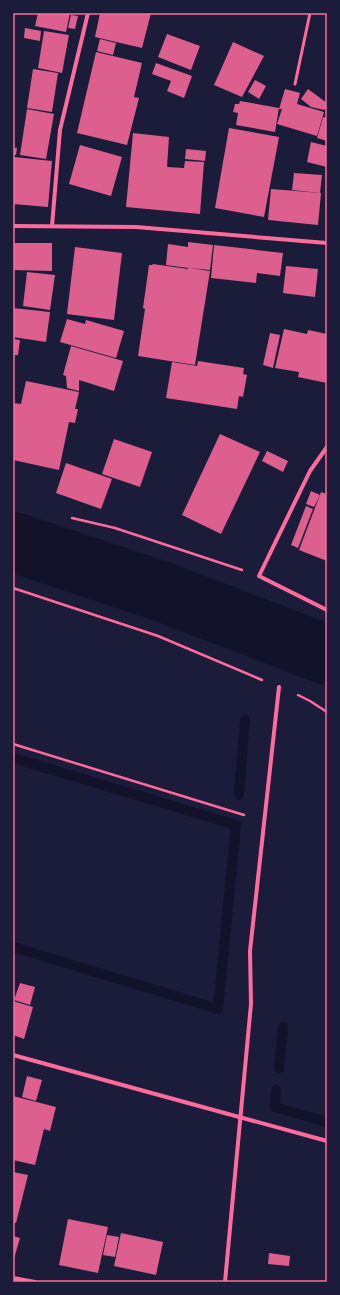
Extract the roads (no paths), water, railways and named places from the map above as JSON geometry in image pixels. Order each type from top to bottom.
[{"type":"street","points":[[52,226],[60,130],[88,13]]},
{"type":"street","points":[[13,226],[136,227],[327,243]]},
{"type":"street","points":[[327,447],[310,471],[259,576],[327,610]]},
{"type":"street","points":[[225,1282],[251,1004],[250,951],[280,687]]},
{"type":"street","points":[[13,1055],[327,1141]]},
{"type":"street","points":[[13,1278],[35,1282]]},
{"type":"lane","points":[[295,84],[310,13]]},
{"type":"waterway","points":[[13,542],[163,592],[327,655]]},
{"type":"waterway","points":[[239,795],[245,720]]},
{"type":"waterway","points":[[13,758],[236,825],[218,1009],[13,947]]},
{"type":"waterway","points":[[279,1068],[283,1027]]},
{"type":"waterway","points":[[276,1090],[275,1107],[327,1122]]}]
